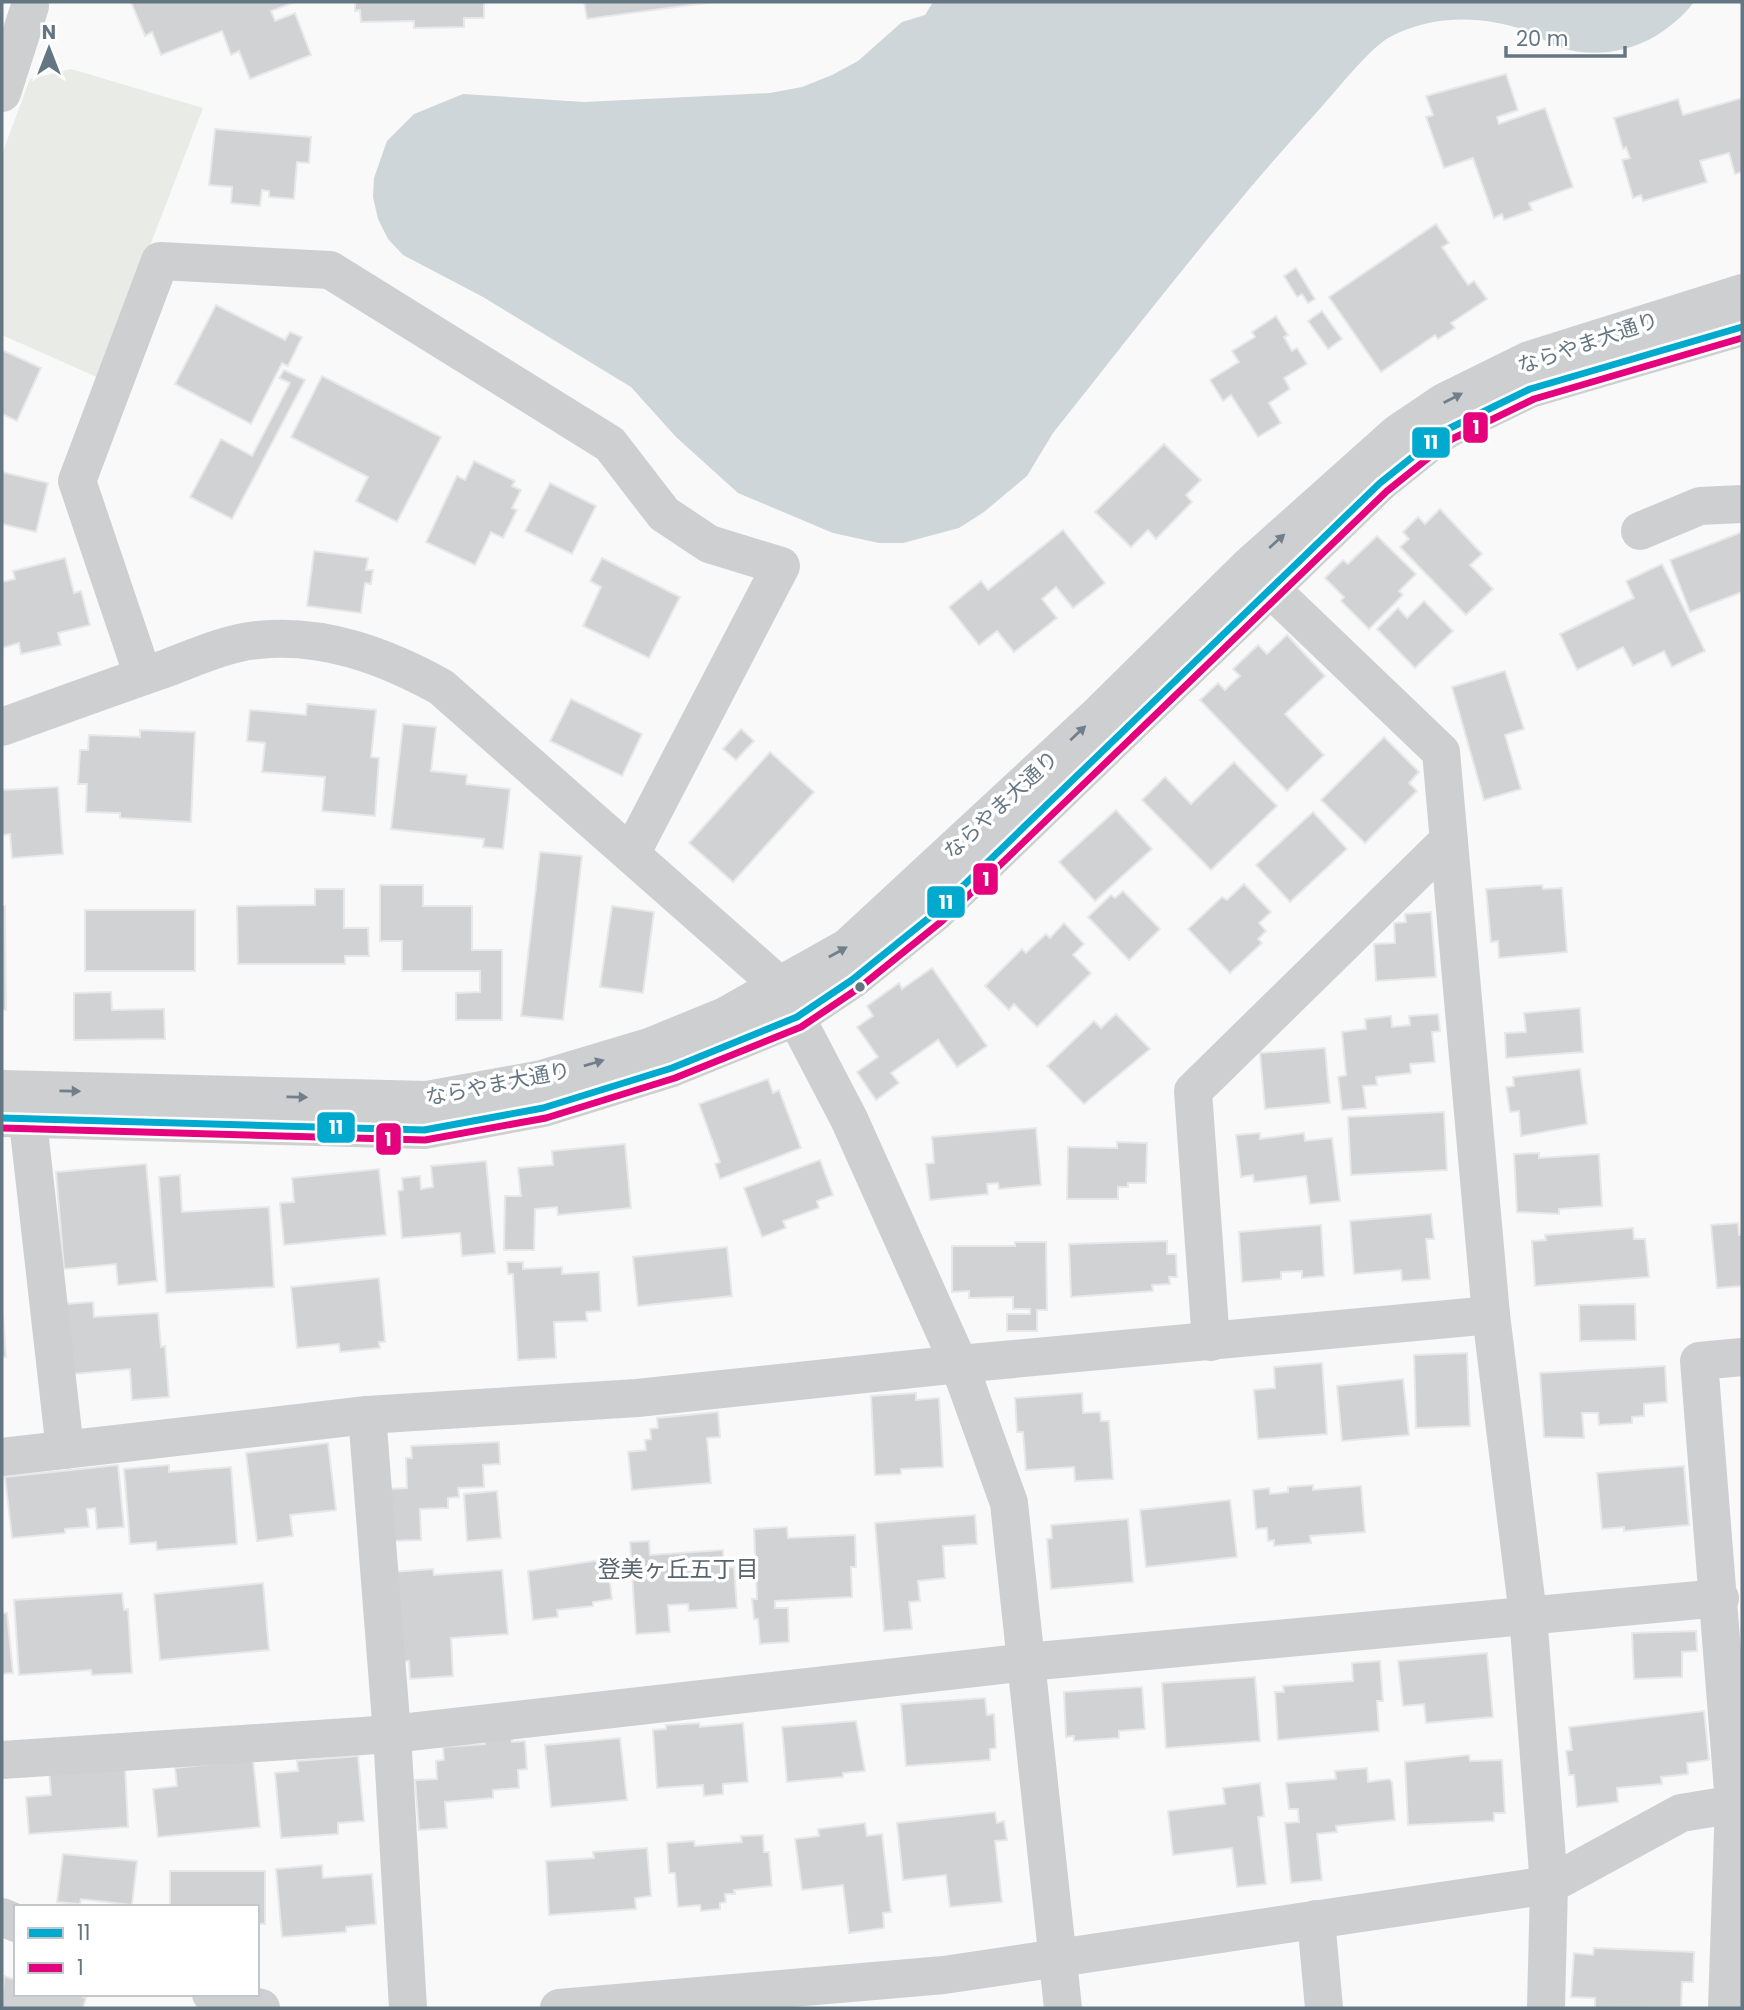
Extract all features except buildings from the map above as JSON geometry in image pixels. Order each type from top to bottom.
[{"type":"street","points":[[2,93],[23,4]]},
{"type":"street","points":[[143,676],[77,481],[160,261],[330,270],[610,444],[664,514],[709,544],[781,566],[631,854]]},
{"type":"street","name":"ならやま大通り","points":[[14,1104],[427,1100],[542,1079],[649,1047],[725,1016],[788,1001],[1096,717],[1260,578],[1398,433],[1444,402],[1529,360],[1742,293]]},
{"type":"street","points":[[1546,2008],[1549,1885],[1528,1615],[1490,1315],[1441,752],[1260,578],[1446,430],[1530,389],[1742,327]]},
{"type":"street","points":[[1640,531],[1700,506],[1742,504]]},
{"type":"street","points":[[2,727],[219,649],[258,640],[332,644],[370,653],[407,668],[441,687],[631,854],[788,1001],[849,1119],[959,1364],[1009,1503],[1063,2008]]},
{"type":"street","points":[[1211,1342],[1194,1091],[1449,840]]},
{"type":"street","points":[[14,1104],[65,1450]]},
{"type":"street","points":[[2,1457],[367,1415],[637,1398],[959,1364],[1490,1315]]},
{"type":"street","points":[[1727,2008],[1738,1803],[1699,1361],[1742,1357]]},
{"type":"street","points":[[367,1415],[392,1734],[408,2008]]},
{"type":"street","points":[[2,1760],[392,1734],[1027,1662],[1720,1598]]},
{"type":"street","points":[[559,2008],[944,1975],[1549,1885],[1681,1813],[1738,1803]]},
{"type":"street","points":[[1316,1919],[1324,2008]]},
{"type":"street","points":[[218,1996],[261,2008]]},
{"type":"shaded area","points":[[933,2],[1694,2],[1667,28],[1652,38],[1618,51],[1599,53],[1562,48],[1524,30],[1474,20],[1439,21],[1422,25],[1382,42],[1282,152],[1149,311],[1053,433],[1027,476],[984,512],[959,528],[903,543],[879,543],[833,533],[738,493],[676,437],[631,387],[483,297],[403,255],[388,239],[378,219],[373,197],[374,178],[387,141],[414,114],[463,94],[584,102],[770,93],[802,87],[858,61],[902,22],[925,15]]},
{"type":"shaded area","points":[[71,69],[203,108],[99,378],[2,335],[2,154],[30,79]]},
{"type":"transit line","name":"11","points":[[2,1118],[424,1130],[543,1108],[672,1068],[797,1017],[852,980],[935,913],[1380,483],[1446,430],[1530,389],[1742,327]]},
{"type":"transit line","name":"1","points":[[2,1128],[425,1140],[546,1118],[675,1078],[801,1027],[859,988],[942,921],[1387,491],[1452,439],[1534,399],[1742,338]]},
{"type":"district","name":"登美ヶ丘五丁目","points":[[678,1569]]}]
